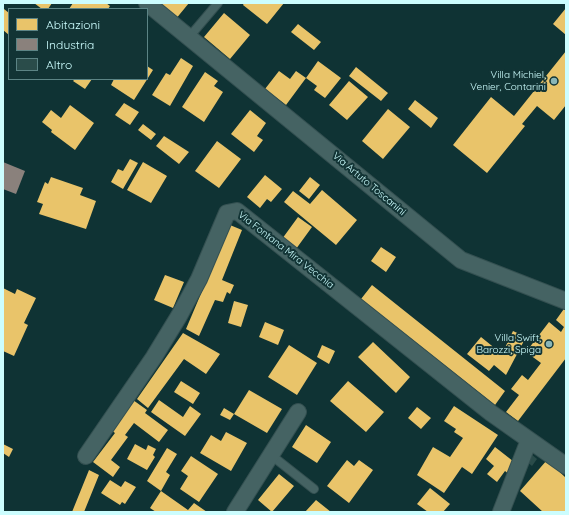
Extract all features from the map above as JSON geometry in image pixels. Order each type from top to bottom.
[{"type":"street","name":"Via Artuto Toscanini","points":[[147,3],[190,36],[461,260],[566,301]]},
{"type":"street","name":"Via Fontana Mira Vecchia","points":[[86,456],[154,357],[179,316],[199,280],[227,213],[237,210],[491,412],[566,466]]},
{"type":"street","points":[[235,512],[298,412]]},
{"type":"street","points":[[501,512],[529,440]]},
{"type":"lane","points":[[190,36],[218,3]]},
{"type":"lane","points":[[272,455],[314,489]]},
{"type":"building: Abitazioni","points":[[34,3],[52,3],[49,8],[41,8]]},
{"type":"building: Abitazioni","points":[[73,3],[106,3],[110,6],[109,8],[70,8]]},
{"type":"building: Abitazioni","points":[[157,3],[189,3],[175,20]]},
{"type":"building: Abitazioni","points":[[244,3],[284,3],[267,24],[243,5]]},
{"type":"building: Abitazioni","points":[[566,8],[566,35],[553,24]]},
{"type":"building: Abitazioni","points":[[4,9],[8,12],[8,34],[3,30]]},
{"type":"building: Abitazioni","points":[[224,13],[250,35],[230,59],[204,37]]},
{"type":"building: Abitazioni","points":[[298,24],[321,42],[314,50],[291,32]]},
{"type":"building: Abitazioni","points":[[566,51],[566,105],[554,120],[537,106],[522,124],[525,126],[487,173],[453,145],[491,97],[514,116]]},
{"type":"building: Abitazioni","points":[[181,58],[193,66],[170,106],[152,95],[166,73],[170,75]]},
{"type":"building: Abitazioni","points":[[318,61],[341,78],[325,98],[314,90],[317,86],[306,78]]},
{"type":"building: Abitazioni","points":[[148,67],[153,70],[148,78]]},
{"type":"building: Abitazioni","points":[[356,67],[388,93],[381,101],[349,76]]},
{"type":"building: Abitazioni","points":[[279,71],[290,79],[296,71],[306,78],[286,105],[265,89]]},
{"type":"building: Abitazioni","points":[[205,72],[218,81],[214,86],[223,92],[204,122],[182,107]]},
{"type":"building: Abitazioni","points":[[74,80],[91,80],[85,89],[73,81]]},
{"type":"building: Abitazioni","points":[[114,80],[147,80],[134,100],[111,85]]},
{"type":"building: Abitazioni","points":[[349,81],[368,97],[347,120],[329,105]]},
{"type":"building: Abitazioni","points":[[415,100],[438,118],[431,128],[408,109]]},
{"type":"building: Abitazioni","points":[[124,103],[139,112],[130,125],[115,115]]},
{"type":"building: Abitazioni","points":[[70,105],[94,123],[75,150],[51,132],[52,130],[42,122],[51,110],[61,118]]},
{"type":"building: Abitazioni","points":[[388,109],[410,127],[383,159],[362,141]]},
{"type":"building: Abitazioni","points":[[250,110],[266,123],[257,136],[263,140],[254,152],[231,134]]},
{"type":"building: Abitazioni","points":[[143,124],[156,134],[151,140],[138,130]]},
{"type":"building: Abitazioni","points":[[164,136],[189,152],[179,164],[156,146]]},
{"type":"building: Abitazioni","points":[[217,141],[241,159],[219,188],[195,171]]},
{"type":"building: Abitazioni","points":[[130,159],[138,163],[123,189],[111,182],[118,169],[123,171]]},
{"type":"building: Abitazioni","points":[[143,162],[167,176],[151,203],[127,190]]},
{"type":"building: Abitazioni","points":[[265,175],[282,189],[271,202],[267,199],[260,208],[247,197]]},
{"type":"building: Abitazioni","points":[[51,177],[83,188],[80,195],[96,201],[86,229],[39,214],[43,204],[37,202],[45,182],[48,184]]},
{"type":"building: Abitazioni","points":[[310,177],[320,185],[309,199],[299,191]]},
{"type":"building: Abitazioni","points":[[322,190],[357,220],[336,245],[284,202],[293,191],[310,204]]},
{"type":"building: Abitazioni","points":[[298,217],[312,227],[296,249],[282,239]]},
{"type":"building: Abitazioni","points":[[230,225],[242,230],[222,280],[234,285],[230,294],[227,292],[223,302],[215,300],[199,336],[186,329]]},
{"type":"building: Abitazioni","points":[[381,247],[396,257],[386,272],[371,261]]},
{"type":"building: Abitazioni","points":[[165,275],[184,282],[173,308],[154,300]]},
{"type":"building: Abitazioni","points":[[372,285],[505,391],[495,405],[361,299]]},
{"type":"building: Abitazioni","points":[[3,288],[15,294],[17,289],[36,298],[24,323],[28,325],[14,356],[3,351]]},
{"type":"building: Abitazioni","points":[[234,301],[248,305],[241,327],[228,323]]},
{"type":"building: Abitazioni","points":[[566,306],[566,358],[518,421],[506,412],[519,395],[511,389],[522,375],[528,380],[541,363],[526,352],[549,322],[561,332],[564,327],[556,320]]},
{"type":"building: Abitazioni","points":[[265,322],[284,330],[278,345],[259,337]]},
{"type":"building: Abitazioni","points":[[513,331],[526,337],[506,375],[494,365],[489,371],[467,354],[481,337],[502,354]]},
{"type":"building: Abitazioni","points":[[183,333],[220,354],[206,374],[184,359],[148,408],[137,399]]},
{"type":"building: Abitazioni","points":[[373,342],[410,377],[396,393],[358,357]]},
{"type":"building: Abitazioni","points":[[289,345],[317,363],[297,395],[268,377]]},
{"type":"building: Abitazioni","points":[[322,345],[335,351],[329,364],[317,357]]},
{"type":"building: Abitazioni","points":[[181,381],[200,393],[193,404],[174,392]]},
{"type":"building: Abitazioni","points":[[348,381],[384,412],[366,432],[330,401]]},
{"type":"building: Abitazioni","points":[[249,390],[282,409],[267,433],[234,414]]},
{"type":"building: Abitazioni","points":[[133,400],[147,410],[145,413],[168,430],[159,442],[134,423],[125,435],[128,437],[111,460],[120,467],[113,477],[93,462],[115,433],[111,430]]},
{"type":"building: Abitazioni","points":[[159,400],[183,417],[190,406],[201,414],[185,436],[151,412]]},
{"type":"building: Abitazioni","points":[[454,406],[498,435],[472,474],[462,467],[444,493],[417,475],[433,447],[450,457],[463,438],[454,432],[456,429],[444,421]]},
{"type":"building: Abitazioni","points":[[417,407],[431,418],[421,429],[408,418]]},
{"type":"building: Abitazioni","points":[[224,408],[234,414],[230,420],[220,415]]},
{"type":"building: Abitazioni","points":[[306,425],[331,442],[317,463],[292,447]]},
{"type":"building: Abitazioni","points":[[226,432],[247,443],[231,471],[200,453],[211,435],[221,441]]},
{"type":"building: Abitazioni","points":[[3,444],[13,449],[9,457],[3,453]]},
{"type":"building: Abitazioni","points":[[135,444],[146,450],[148,445],[156,449],[153,455],[155,457],[147,470],[127,459]]},
{"type":"building: Abitazioni","points":[[495,447],[518,465],[510,475],[505,471],[497,482],[487,474],[494,466],[486,459]]},
{"type":"building: Abitazioni","points":[[167,448],[177,454],[166,472],[170,475],[161,491],[147,481]]},
{"type":"building: Abitazioni","points":[[191,456],[218,474],[199,502],[180,489],[188,476],[181,471]]},
{"type":"building: Abitazioni","points":[[347,460],[354,466],[359,460],[373,470],[349,503],[327,486]]},
{"type":"building: Abitazioni","points":[[547,460],[566,478],[566,512],[543,512],[520,491]]},
{"type":"building: Abitazioni","points":[[89,470],[99,475],[84,512],[72,512]]},
{"type":"building: Abitazioni","points":[[279,474],[294,486],[272,512],[258,500]]},
{"type":"building: Abitazioni","points":[[110,480],[121,487],[125,481],[136,487],[125,504],[122,502],[120,505],[101,493]]},
{"type":"building: Abitazioni","points":[[430,488],[450,504],[443,512],[428,512],[417,504]]},
{"type":"building: Abitazioni","points":[[161,491],[188,510],[194,503],[207,512],[156,512],[150,508]]},
{"type":"building: Abitazioni","points":[[316,500],[331,512],[305,512]]},
{"type":"building: Industria","points":[[3,162],[25,171],[16,194],[3,189]]},
{"type":"building: Altro","points":[[531,454],[537,459],[532,466],[525,460]]},
{"type":"place","name":"Villa Michiel, Venier, Contarini","points":[[554,81]]},
{"type":"place","name":"Villa Swift, Barozzi, Spiga","points":[[549,344]]}]
